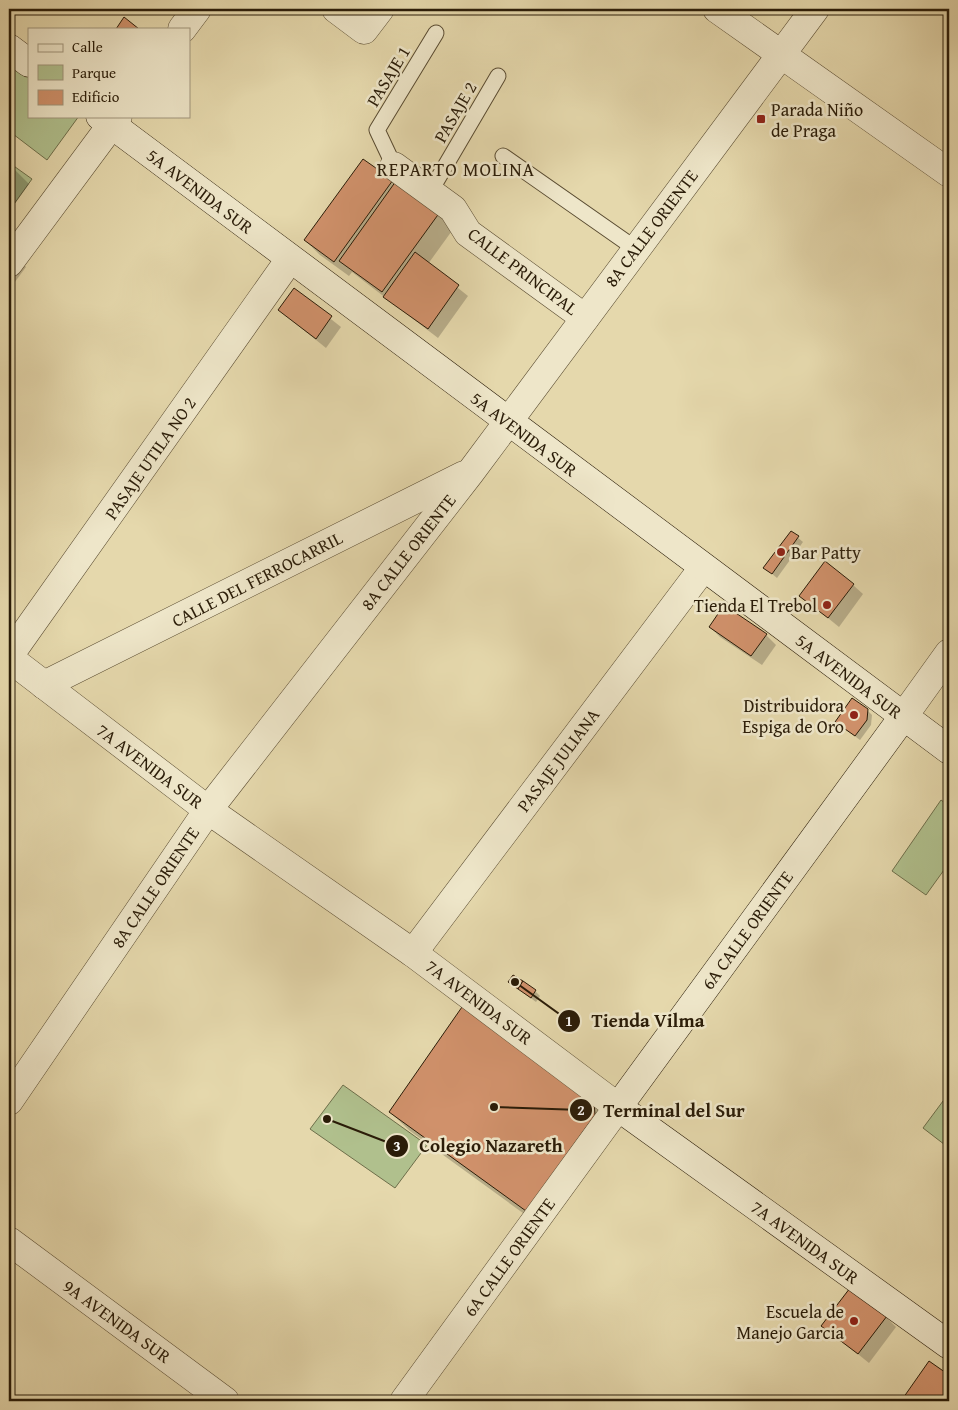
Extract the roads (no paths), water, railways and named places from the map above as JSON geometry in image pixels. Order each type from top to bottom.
[{"type":"street","points":[[183,28],[197,9]]},
{"type":"street","points":[[336,9],[364,30],[380,9]]},
{"type":"street","points":[[717,9],[949,173]]},
{"type":"street","name":"8A CALLE ORIENTE","points":[[9,1101],[208,810],[470,472],[815,9]]},
{"type":"street","points":[[9,48],[28,62]]},
{"type":"street","points":[[9,263],[110,119]]},
{"type":"street","name":"5A AVENIDA SUR","points":[[110,119],[290,259],[949,750]]},
{"type":"street","name":"CALLE PRINCIPAL","points":[[394,166],[453,209],[468,233],[585,318]]},
{"type":"street","name":"PASAJE UTILA NO 2","points":[[9,657],[290,259]]},
{"type":"street","name":"CALLE DEL FERROCARRIL","points":[[44,685],[470,472]]},
{"type":"street","name":"PASAJE JULIANA","points":[[413,953],[703,568]]},
{"type":"street","name":"6A CALLE ORIENTE","points":[[404,1401],[949,653]]},
{"type":"street","name":"7A AVENIDA SUR","points":[[9,657],[208,810],[413,953],[618,1107],[949,1345]]},
{"type":"street","name":"9A AVENIDA SUR","points":[[9,1241],[225,1401]]},
{"type":"lane","name":"PASAJE 1","points":[[394,166],[377,130],[436,33]]},
{"type":"lane","name":"PASAJE 2","points":[[430,192],[498,76]]},
{"type":"lane","points":[[503,156],[636,249]]},
{"type":"place","name":"Parada Niño de Praga","points":[[761,119]]},
{"type":"place","name":"Bar Patty","points":[[781,552]]},
{"type":"place","name":"Tienda El Trebol","points":[[827,605]]},
{"type":"place","name":"Distribuidora Espiga de Oro","points":[[854,715]]},
{"type":"place","name":"Tienda Vilma","points":[[515,982]]},
{"type":"place","name":"Terminal del Sur","points":[[494,1107]]},
{"type":"place","name":"Colegio Nazareth","points":[[327,1119]]},
{"type":"place","name":"Escuela de Manejo Garcia","points":[[854,1321]]},
{"type":"district","name":"REPARTO MOLINA","points":[[456,169]]}]
